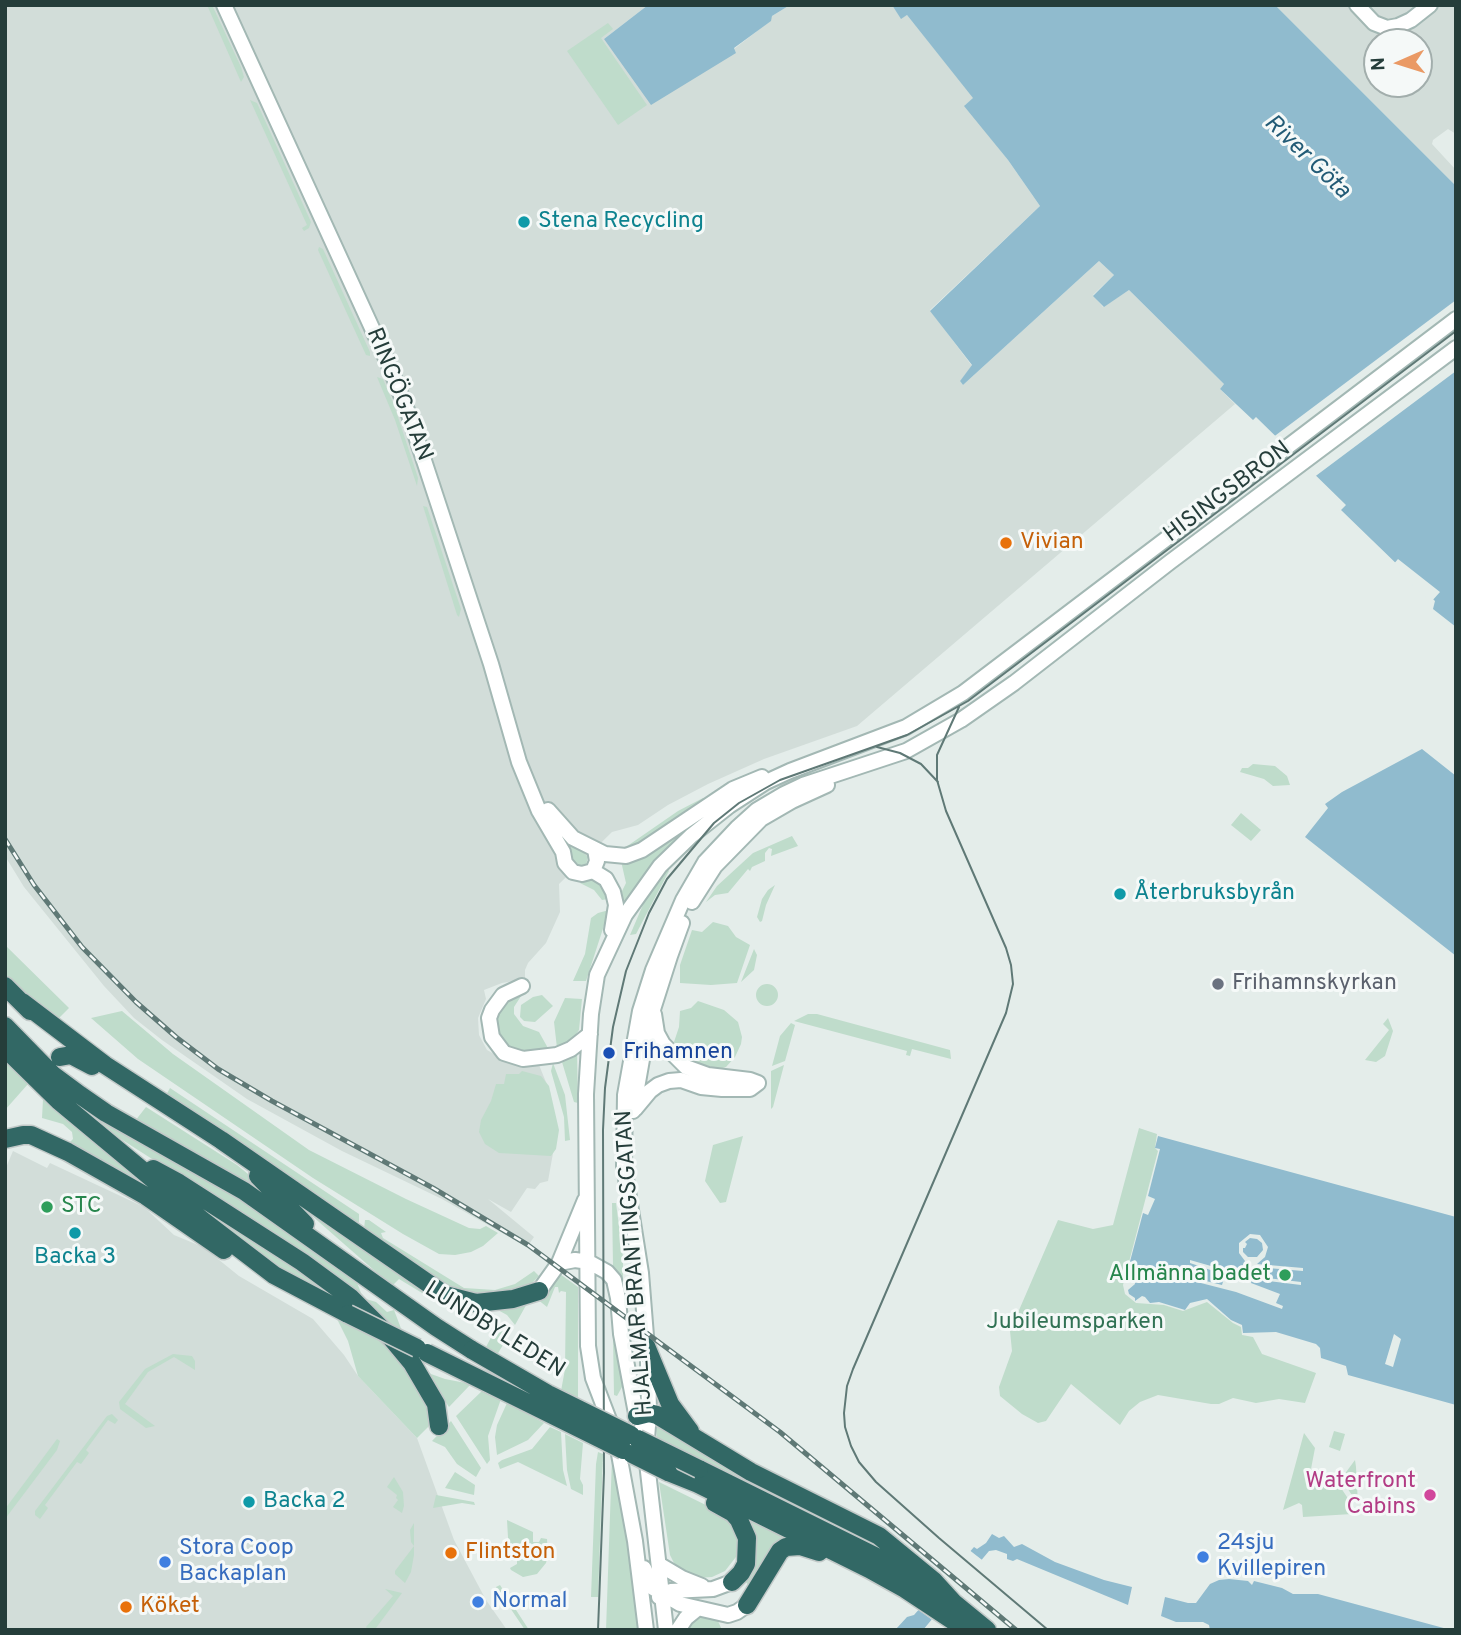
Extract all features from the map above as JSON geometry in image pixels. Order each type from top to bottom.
[{"type":"highway","points":[[5,986],[60,1042],[64,1058],[91,1065],[234,1158],[273,1189],[328,1250]]},
{"type":"highway","points":[[22,1002],[106,1065],[232,1147],[445,1295],[476,1303],[513,1299],[539,1291]]},
{"type":"highway","name":"LUNDBYLEDEN","points":[[5,1026],[53,1074],[80,1095],[106,1113],[244,1191],[472,1350],[697,1482],[896,1584],[928,1590]]},
{"type":"highway","name":"LUNDBYLEDEN","points":[[5,1048],[59,1101],[202,1220],[274,1275],[668,1472],[891,1564],[959,1616],[988,1630]]},
{"type":"highway","points":[[5,1139],[31,1135],[68,1152],[146,1196],[230,1255],[274,1275]]},
{"type":"highway","points":[[120,1152],[179,1183],[302,1262],[351,1298],[412,1363],[436,1404],[439,1426]]},
{"type":"highway","points":[[646,1346],[670,1404],[694,1436]]},
{"type":"highway","points":[[643,1414],[694,1436],[751,1472],[879,1536],[928,1590]]},
{"type":"highway","points":[[697,1482],[733,1513],[743,1528],[748,1545],[746,1564],[732,1582]]},
{"type":"highway","points":[[747,1605],[776,1555],[795,1546],[811,1548],[877,1581],[896,1584]]},
{"type":"main road","name":"RINGÖGATAN","points":[[224,5],[388,363],[409,415],[491,664],[519,762],[539,811],[563,852],[569,869],[577,874],[593,871]]},
{"type":"main road","points":[[1357,5],[1374,23],[1387,28],[1411,20],[1430,5]]},
{"type":"main road","name":"HISINGSBRON","points":[[1000,667],[1456,319]]},
{"type":"main road","name":"HISINGSBRON","points":[[1014,682],[1456,348]]},
{"type":"main road","name":"HJALMAR BRANTINGSGATAN","points":[[646,1630],[635,1541],[616,1438],[590,1367],[588,1346],[586,1094],[597,975],[625,915],[660,866],[691,835],[766,782],[906,727],[929,715],[1000,667]]},
{"type":"main road","name":"HJALMAR BRANTINGSGATAN","points":[[666,1630],[643,1414],[646,1346],[641,1273],[627,1191],[623,1136],[625,1095],[641,1006],[665,940],[683,900],[705,862],[737,828],[770,802],[803,785],[887,758],[935,736],[1014,682]]},
{"type":"main road","points":[[623,1136],[633,1111],[653,1009],[686,913],[715,866],[761,819],[830,783],[867,771],[887,758]]},
{"type":"main road","points":[[608,949],[616,912],[614,897],[606,879],[593,871],[597,861],[595,849],[617,856],[636,853],[733,789],[775,773],[790,771]]},
{"type":"main road","name":"RINGÖGATAN","points":[[535,798],[573,838],[595,849]]},
{"type":"main road","points":[[522,986],[503,995],[489,1018],[492,1037],[504,1053],[523,1059],[546,1058],[571,1049],[590,1034]]},
{"type":"main road","points":[[633,1111],[650,1091],[669,1082],[681,1080],[701,1087],[731,1089],[750,1089],[758,1083],[699,1073],[678,1061],[657,1033],[653,1009]]},
{"type":"main road","points":[[539,1291],[559,1263],[588,1196]]},
{"type":"main road","name":"HJALMAR BRANTINGSGATAN","points":[[559,1263],[575,1260],[589,1262],[610,1274],[617,1289],[621,1334],[643,1414]]},
{"type":"main road","name":"HJALMAR BRANTINGSGATAN","points":[[616,1438],[630,1420],[643,1414]]},
{"type":"main road","points":[[635,1541],[650,1582],[663,1595],[697,1609],[728,1615],[747,1605]]},
{"type":"main road","points":[[660,1564],[682,1578],[709,1589]]},
{"type":"main road","points":[[645,1614],[652,1601],[663,1595],[677,1590],[709,1589],[732,1582]]},
{"type":"main road","points":[[678,1630],[686,1618],[697,1609]]},
{"type":"shaded area","points":[[5,5],[648,5],[604,39],[736,53],[734,49],[770,21],[772,16],[790,5],[892,5],[901,18],[907,15],[974,98],[965,105],[1040,206],[930,310],[972,366],[960,381],[963,385],[1099,261],[1114,275],[1093,295],[1103,307],[1129,290],[1224,384],[1220,389],[1235,404],[857,726],[764,759],[708,784],[638,825],[612,832],[559,884],[560,912],[546,943],[528,963],[525,979],[484,990],[486,999],[478,1018],[479,1035],[487,1050],[510,1063],[539,1065],[550,1092],[557,1131],[548,1181],[540,1183],[535,1189],[527,1188],[511,1212],[488,1199],[534,1237],[527,1247],[442,1199],[342,1151],[247,1099],[162,1040],[134,1018],[104,986],[24,887],[5,856]]},
{"type":"shaded area","points":[[1275,5],[1456,5],[1456,134],[1448,129],[1433,140],[1432,144],[1456,170],[1456,186],[1368,98],[1433,98],[1433,28],[1363,28],[1363,93]]},
{"type":"shaded area","points":[[13,1151],[47,1168],[50,1163],[144,1207],[174,1235],[203,1247],[239,1276],[313,1319],[358,1376],[417,1438],[454,1540],[486,1600],[507,1630],[5,1630],[5,1170]]},
{"type":"green space","points":[[207,5],[212,5],[241,67],[244,77],[241,82]]},
{"type":"green space","points":[[608,23],[613,29],[601,38],[647,105],[618,125],[567,51]]},
{"type":"green space","points":[[250,100],[257,103],[311,222],[309,228],[304,231],[302,228],[307,225]]},
{"type":"green space","points":[[319,247],[323,249],[370,356],[366,355],[318,250]]},
{"type":"green space","points":[[377,377],[383,379],[394,405],[418,478],[417,486],[395,420]]},
{"type":"green space","points":[[423,506],[427,507],[461,609],[459,617],[457,615]]},
{"type":"green space","points":[[1253,764],[1275,766],[1287,776],[1290,785],[1273,786],[1264,779],[1240,772],[1242,768]]},
{"type":"green space","points":[[703,798],[706,802],[629,851],[623,849],[678,811]]},
{"type":"green space","points":[[1241,813],[1261,830],[1251,841],[1231,825]]},
{"type":"green space","points":[[702,818],[680,838],[624,904],[621,904],[620,895],[626,883],[621,861],[648,854],[665,839]]},
{"type":"green space","points":[[792,836],[798,846],[771,856],[772,849],[769,848],[765,853],[765,861],[752,867],[750,871],[748,869],[728,893],[715,895],[706,902],[717,886],[753,853]]},
{"type":"green space","points":[[570,839],[588,857],[586,865],[581,866],[571,859],[565,844]]},
{"type":"green space","points":[[667,869],[669,871],[636,934],[630,935],[645,900]]},
{"type":"green space","points":[[591,878],[602,884],[608,899],[602,900],[594,890],[580,883]]},
{"type":"green space","points":[[775,885],[760,922],[757,917],[762,899]]},
{"type":"green space","points":[[609,910],[586,981],[573,981],[585,954],[591,918]]},
{"type":"green space","points":[[713,922],[728,926],[736,937],[750,945],[737,983],[680,983],[680,965],[692,930],[702,932]]},
{"type":"green space","points":[[5,945],[69,1008],[56,1021],[5,975]]},
{"type":"green space","points":[[754,949],[757,955],[754,970],[741,982]]},
{"type":"green space","points":[[767,984],[775,987],[778,995],[775,1003],[767,1006],[759,1003],[756,995],[759,987]]},
{"type":"green space","points":[[523,993],[514,1007],[514,1014],[523,1026],[539,1032],[549,1050],[533,1055],[505,1048],[493,1025],[503,1001]]},
{"type":"green space","points":[[542,995],[553,1006],[535,1022],[524,1021],[520,1017],[521,1005]]},
{"type":"green space","points":[[565,998],[582,999],[579,1030],[572,1040],[557,1048],[554,1022]]},
{"type":"green space","points":[[698,1001],[724,1010],[738,1022],[741,1044],[726,1067],[720,1069],[698,1063],[684,1054],[674,1042],[680,1011],[691,1008]]},
{"type":"green space","points":[[122,1011],[173,1054],[309,1150],[469,1228],[480,1229],[486,1226],[498,1233],[483,1246],[455,1255],[439,1254],[403,1234],[313,1178],[138,1059],[91,1018]]},
{"type":"green space","points":[[808,1014],[817,1014],[950,1050],[951,1059],[912,1049],[910,1056],[906,1055],[907,1051],[794,1021]]},
{"type":"green space","points":[[1388,1018],[1393,1031],[1385,1056],[1376,1062],[1365,1060],[1389,1030],[1383,1024]]},
{"type":"green space","points":[[791,1023],[795,1025],[785,1061],[772,1066],[780,1036]]},
{"type":"green space","points":[[577,1051],[578,1103],[574,1102],[562,1062],[562,1058]]},
{"type":"green space","points":[[5,1056],[28,1084],[5,1110]]},
{"type":"green space","points":[[553,1063],[565,1095],[570,1140],[565,1141],[564,1117],[551,1071]]},
{"type":"green space","points":[[784,1065],[773,1107],[771,1109],[771,1071]]},
{"type":"green space","points":[[522,1071],[541,1076],[549,1086],[559,1130],[556,1149],[551,1156],[499,1153],[485,1144],[479,1132],[481,1120],[496,1084],[504,1084],[506,1074],[519,1074]]},
{"type":"green space","points":[[170,1088],[359,1214],[359,1222],[350,1221],[165,1097]]},
{"type":"green space","points":[[70,1097],[217,1182],[354,1275],[366,1299],[376,1302],[387,1312],[394,1310],[402,1331],[382,1321],[185,1180],[102,1127],[67,1100]]},
{"type":"green space","points":[[43,1099],[54,1105],[187,1216],[66,1146],[73,1139],[72,1132],[63,1124],[42,1118]]},
{"type":"green space","points":[[146,1107],[237,1165],[270,1192],[267,1196],[135,1121]]},
{"type":"green space","name":"Jubileumsparken","points":[[1139,1128],[1157,1134],[1155,1148],[1158,1151],[1123,1285],[1125,1294],[1136,1303],[1164,1305],[1183,1311],[1207,1302],[1241,1327],[1242,1335],[1253,1337],[1262,1354],[1316,1373],[1305,1403],[1279,1399],[1256,1403],[1233,1398],[1219,1404],[1211,1404],[1158,1395],[1140,1402],[1129,1411],[1120,1425],[1071,1384],[1046,1421],[1038,1423],[1000,1396],[999,1387],[1012,1351],[1010,1331],[1058,1220],[1093,1229],[1113,1225]]},
{"type":"green space","points":[[743,1136],[726,1202],[720,1203],[705,1181],[713,1145]]},
{"type":"green space","points":[[180,1189],[360,1310],[261,1258],[221,1230]]},
{"type":"green space","points":[[295,1201],[436,1297],[427,1296],[399,1279],[392,1286]]},
{"type":"green space","points":[[612,1203],[616,1203],[623,1280],[613,1266]]},
{"type":"green space","points":[[365,1220],[386,1232],[381,1233],[383,1238],[464,1288],[495,1290],[515,1284],[534,1271],[539,1276],[529,1286],[489,1297],[452,1289],[364,1229]]},
{"type":"green space","points":[[560,1274],[578,1287],[578,1400],[561,1391],[565,1369],[566,1292],[559,1293],[558,1287],[555,1287],[547,1307],[537,1299]]},
{"type":"green space","points":[[529,1300],[515,1325],[507,1315],[496,1309]]},
{"type":"green space","points":[[337,1319],[396,1349],[432,1407],[430,1425],[417,1438],[358,1376],[348,1341]]},
{"type":"green space","points":[[499,1322],[510,1333],[497,1355],[485,1349]]},
{"type":"green space","points":[[613,1337],[616,1337],[622,1373],[622,1387],[617,1396],[614,1395]]},
{"type":"green space","points":[[173,1354],[192,1356],[195,1370],[174,1357],[148,1372],[125,1404],[155,1426],[146,1428],[120,1409],[119,1402],[145,1369]]},
{"type":"green space","points":[[422,1366],[431,1374],[471,1384],[449,1407]]},
{"type":"green space","points":[[483,1390],[501,1399],[488,1436],[490,1460],[487,1464],[456,1416]]},
{"type":"green space","points":[[507,1403],[544,1423],[528,1440],[497,1455],[497,1425]]},
{"type":"green space","points":[[112,1414],[118,1420],[115,1424],[108,1420],[86,1450],[89,1453],[81,1464],[77,1462],[45,1505],[48,1508],[40,1519],[35,1515],[35,1511],[107,1416]]},
{"type":"green space","points":[[451,1421],[481,1468],[476,1477],[457,1464],[445,1447],[432,1441]]},
{"type":"green space","points":[[656,1422],[867,1535],[890,1555],[657,1438]]},
{"type":"green space","points":[[550,1427],[561,1432],[563,1470],[567,1486],[518,1462],[500,1469],[498,1463],[532,1449]]},
{"type":"green space","points":[[1334,1431],[1345,1434],[1340,1451],[1329,1447]]},
{"type":"green space","points":[[1304,1433],[1315,1448],[1311,1469],[1324,1483],[1337,1482],[1351,1503],[1352,1514],[1303,1517],[1302,1505],[1299,1503],[1283,1510]]},
{"type":"green space","points":[[565,1434],[583,1443],[580,1479],[583,1495],[571,1489]]},
{"type":"green space","points":[[57,1439],[60,1441],[57,1450],[5,1519],[5,1509]]},
{"type":"green space","points":[[598,1452],[603,1454],[598,1597],[591,1597],[596,1464]]},
{"type":"green space","points":[[612,1458],[617,1460],[641,1630],[606,1630]]},
{"type":"green space","points":[[1355,1460],[1356,1467],[1358,1504],[1341,1479]]},
{"type":"green space","points":[[455,1472],[475,1485],[474,1495],[445,1488]]},
{"type":"green space","points":[[394,1477],[403,1492],[402,1513],[393,1507],[398,1500],[397,1495],[387,1487]]},
{"type":"green space","points":[[659,1482],[720,1512],[738,1530],[739,1553],[725,1571],[712,1577],[697,1578],[678,1569],[670,1555]]},
{"type":"green space","points":[[436,1495],[474,1502],[475,1505],[462,1503],[433,1508]]},
{"type":"green space","points":[[737,1512],[788,1535],[750,1587],[745,1581]]},
{"type":"green space","points":[[507,1520],[533,1532],[533,1542],[539,1542],[541,1538],[547,1539],[546,1563],[537,1574],[523,1577],[511,1570],[510,1568],[517,1564],[517,1559],[509,1555]]},
{"type":"green space","points":[[414,1523],[414,1546],[410,1530]]},
{"type":"green space","points":[[414,1546],[411,1572],[405,1583],[395,1571]]},
{"type":"green space","points":[[500,1585],[529,1630],[525,1630],[496,1587]]},
{"type":"green space","points":[[385,1589],[402,1593],[376,1628],[368,1630],[366,1627],[393,1596]]},
{"type":"green space","points":[[701,1616],[718,1621],[722,1630],[685,1630],[693,1618]]},
{"type":"water","points":[[648,5],[790,5],[772,16],[771,21],[734,48],[736,53],[651,105],[604,39]]},
{"type":"water","name":"River Göta","points":[[892,5],[1275,5],[1363,93],[1363,98],[1368,98],[1456,186],[1456,627],[1433,609],[1435,601],[1341,510],[1346,505],[1256,417],[1253,420],[1220,389],[1224,384],[1129,290],[1104,307],[1093,296],[1114,275],[1099,261],[963,385],[960,381],[972,365],[930,311],[1040,206],[1008,160],[964,106],[973,98],[907,15],[901,19]]},
{"type":"water","points":[[1422,749],[1456,776],[1456,956],[1305,837],[1328,808],[1325,804]]},
{"type":"water","points":[[1158,1136],[1456,1217],[1456,1405],[1348,1375],[1346,1366],[1321,1358],[1320,1348],[1316,1344],[1276,1332],[1243,1333],[1242,1325],[1231,1320],[1207,1299],[1190,1303],[1185,1310],[1159,1302],[1150,1303],[1142,1296],[1135,1301],[1128,1290],[1135,1284],[1128,1269],[1143,1213],[1148,1215],[1155,1199],[1148,1196],[1160,1149],[1155,1148]]},
{"type":"water","points":[[992,1534],[999,1538],[1004,1536],[1014,1547],[1022,1544],[1055,1562],[1132,1587],[1128,1605],[1017,1559],[1007,1559],[1007,1554],[996,1550],[989,1551],[923,1630],[896,1629],[907,1617],[914,1615],[974,1547],[977,1549],[986,1543]]},
{"type":"water","points":[[1229,1579],[1248,1581],[1252,1585],[1254,1581],[1282,1588],[1293,1594],[1318,1594],[1451,1630],[1210,1630],[1209,1625],[1203,1622],[1176,1622],[1161,1616],[1165,1597],[1196,1603],[1210,1584]]},
{"type":"pier","points":[[1456,300],[1456,371],[1313,478],[1272,438]]},
{"type":"pier","points":[[1398,559],[1440,592],[1431,602],[1392,566]]},
{"type":"pier","points":[[1250,1234],[1260,1235],[1268,1247],[1265,1257],[1257,1264],[1303,1268],[1303,1271],[1268,1268],[1267,1278],[1301,1282],[1301,1285],[1252,1279],[1251,1283],[1280,1294],[1276,1303],[1283,1306],[1282,1309],[1236,1292],[1193,1281],[1194,1278],[1222,1285],[1225,1275],[1190,1263],[1190,1260],[1232,1272],[1232,1275],[1237,1276],[1245,1261],[1239,1253],[1239,1243]],"holes":[[[1250,1238],[1262,1243],[1263,1250],[1257,1257],[1248,1257],[1243,1252],[1247,1244],[1245,1242]]]},
{"type":"pier","points":[[1394,1334],[1401,1339],[1393,1367],[1385,1364]]},
{"type":"pier","points":[[968,1549],[986,1563],[935,1622],[916,1608]]},
{"type":"tram line","points":[[598,1630],[604,1473],[605,1088],[613,1027],[626,971],[649,913],[667,879],[714,823],[739,803],[780,780],[907,735],[968,701],[1456,331]]},
{"type":"tram line","points":[[959,707],[937,755],[937,780],[946,811],[1006,948],[1013,984],[1006,1013],[853,1369],[847,1386],[845,1427],[859,1462],[876,1482],[1048,1630]]},
{"type":"tram line","points":[[877,747],[900,753],[921,764],[938,782]]},
{"type":"railway","points":[[5,839],[34,885],[82,947],[136,1002],[176,1037],[218,1069],[272,1101],[433,1188],[528,1245],[780,1432],[1016,1630]]},
{"type":"place","name":"Stena Recycling","points":[[524,222]]},
{"type":"place","name":"Vivian","points":[[1006,543]]},
{"type":"place","name":"Återbruksbyrån","points":[[1120,894]]},
{"type":"place","name":"Frihamnskyrkan","points":[[1218,984]]},
{"type":"place","name":"Frihamnen","points":[[609,1053]]},
{"type":"place","name":"STC","points":[[47,1207]]},
{"type":"place","name":"Backa 3","points":[[75,1233]]},
{"type":"place","name":"Allmänna badet","points":[[1285,1275]]},
{"type":"place","name":"Waterfront Cabins","points":[[1430,1495]]},
{"type":"place","name":"Backa 2","points":[[249,1502]]},
{"type":"place","name":"Flintston","points":[[451,1553]]},
{"type":"place","name":"24sju Kvillepiren","points":[[1203,1557]]},
{"type":"place","name":"Stora Coop Backaplan","points":[[165,1562]]},
{"type":"place","name":"Normal","points":[[478,1602]]},
{"type":"place","name":"Köket","points":[[126,1607]]}]
